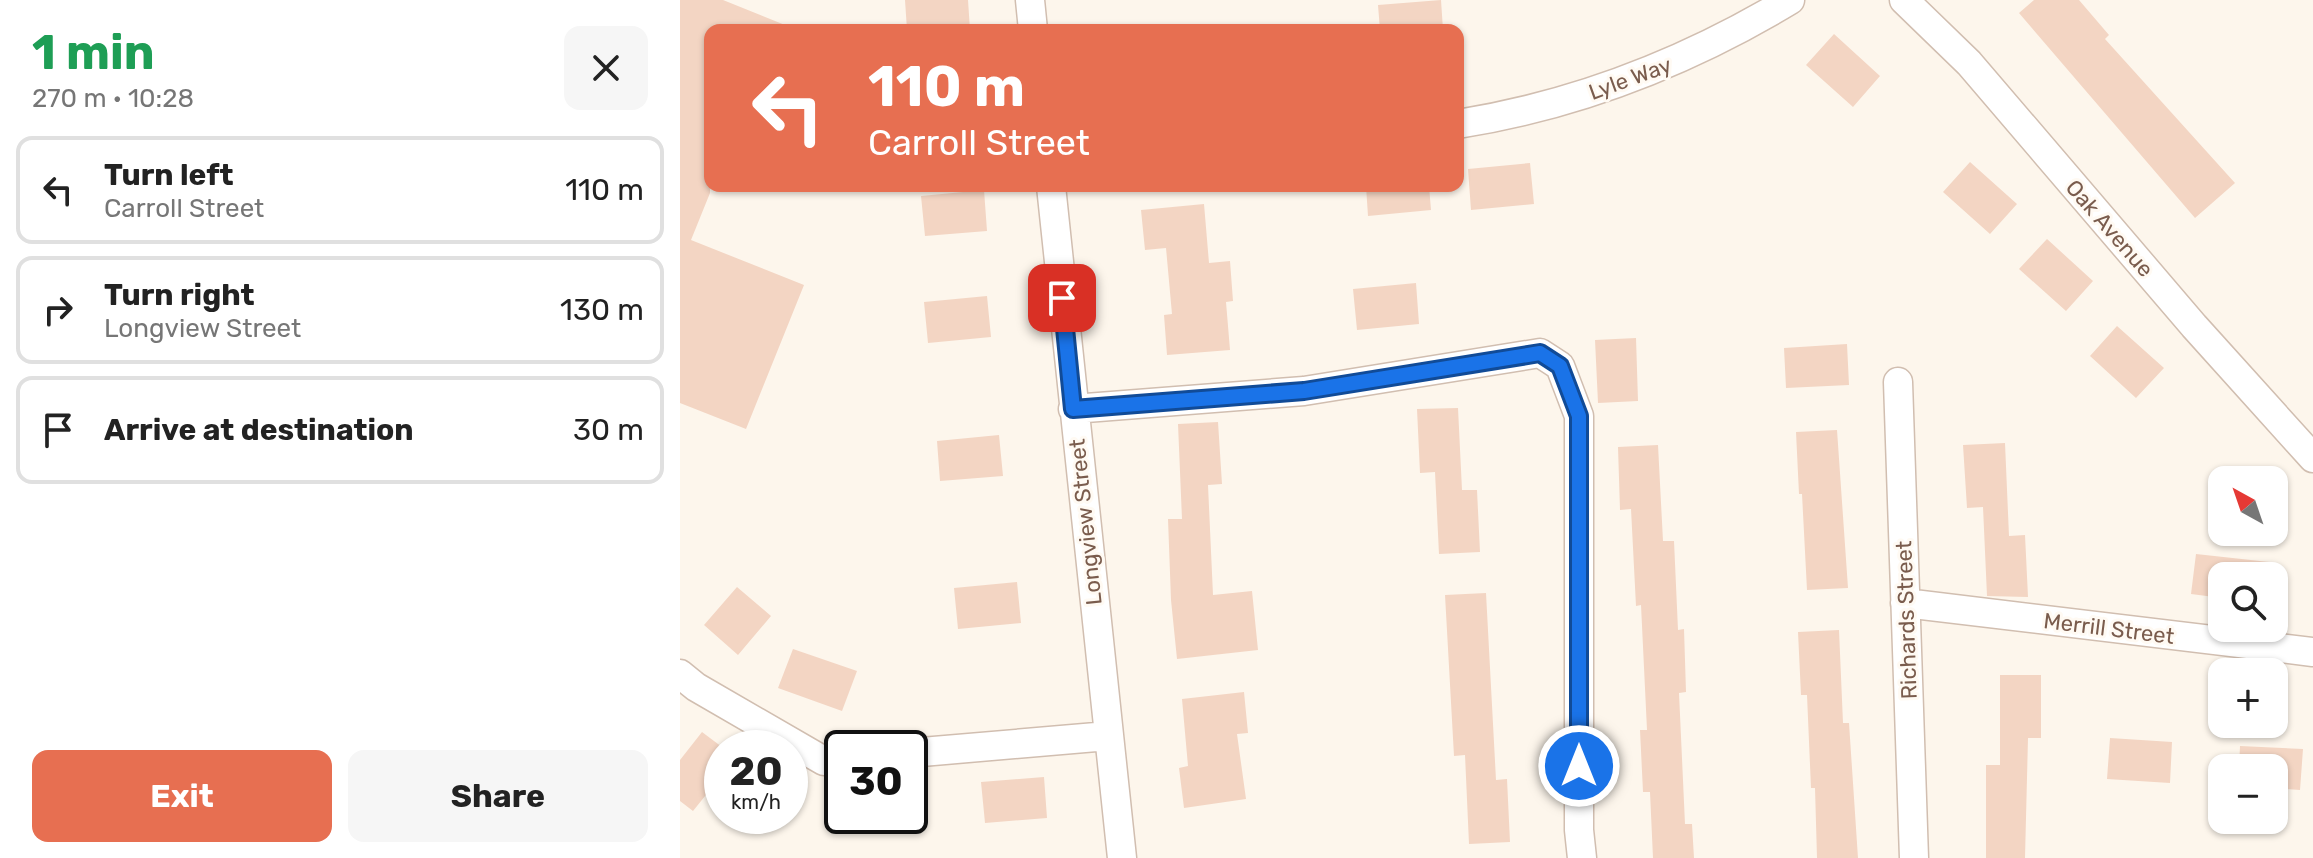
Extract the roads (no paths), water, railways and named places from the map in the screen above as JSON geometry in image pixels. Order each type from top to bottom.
[{"type":"street","points":[[1030,0],[1032,24]]},
{"type":"street","name":"Lyle Way","points":[[1464,123],[1566,101],[1639,76],[1744,28],[1790,0]]},
{"type":"street","name":"Oak Avenue","points":[[1904,0],[1969,63],[2194,326],[2313,458]]},
{"type":"street","name":"Longview Street","points":[[1052,192],[1122,858]]},
{"type":"street","points":[[1073,409],[1304,391],[1540,353],[1560,366],[1579,416],[1579,830],[1582,858]]},
{"type":"street","name":"Richards Street","points":[[1898,382],[1914,858]]},
{"type":"street","name":"Merrill Street","points":[[1905,603],[2313,652]]},
{"type":"street","points":[[680,674],[696,687],[824,761]]},
{"type":"street","points":[[928,751],[1108,736]]}]
